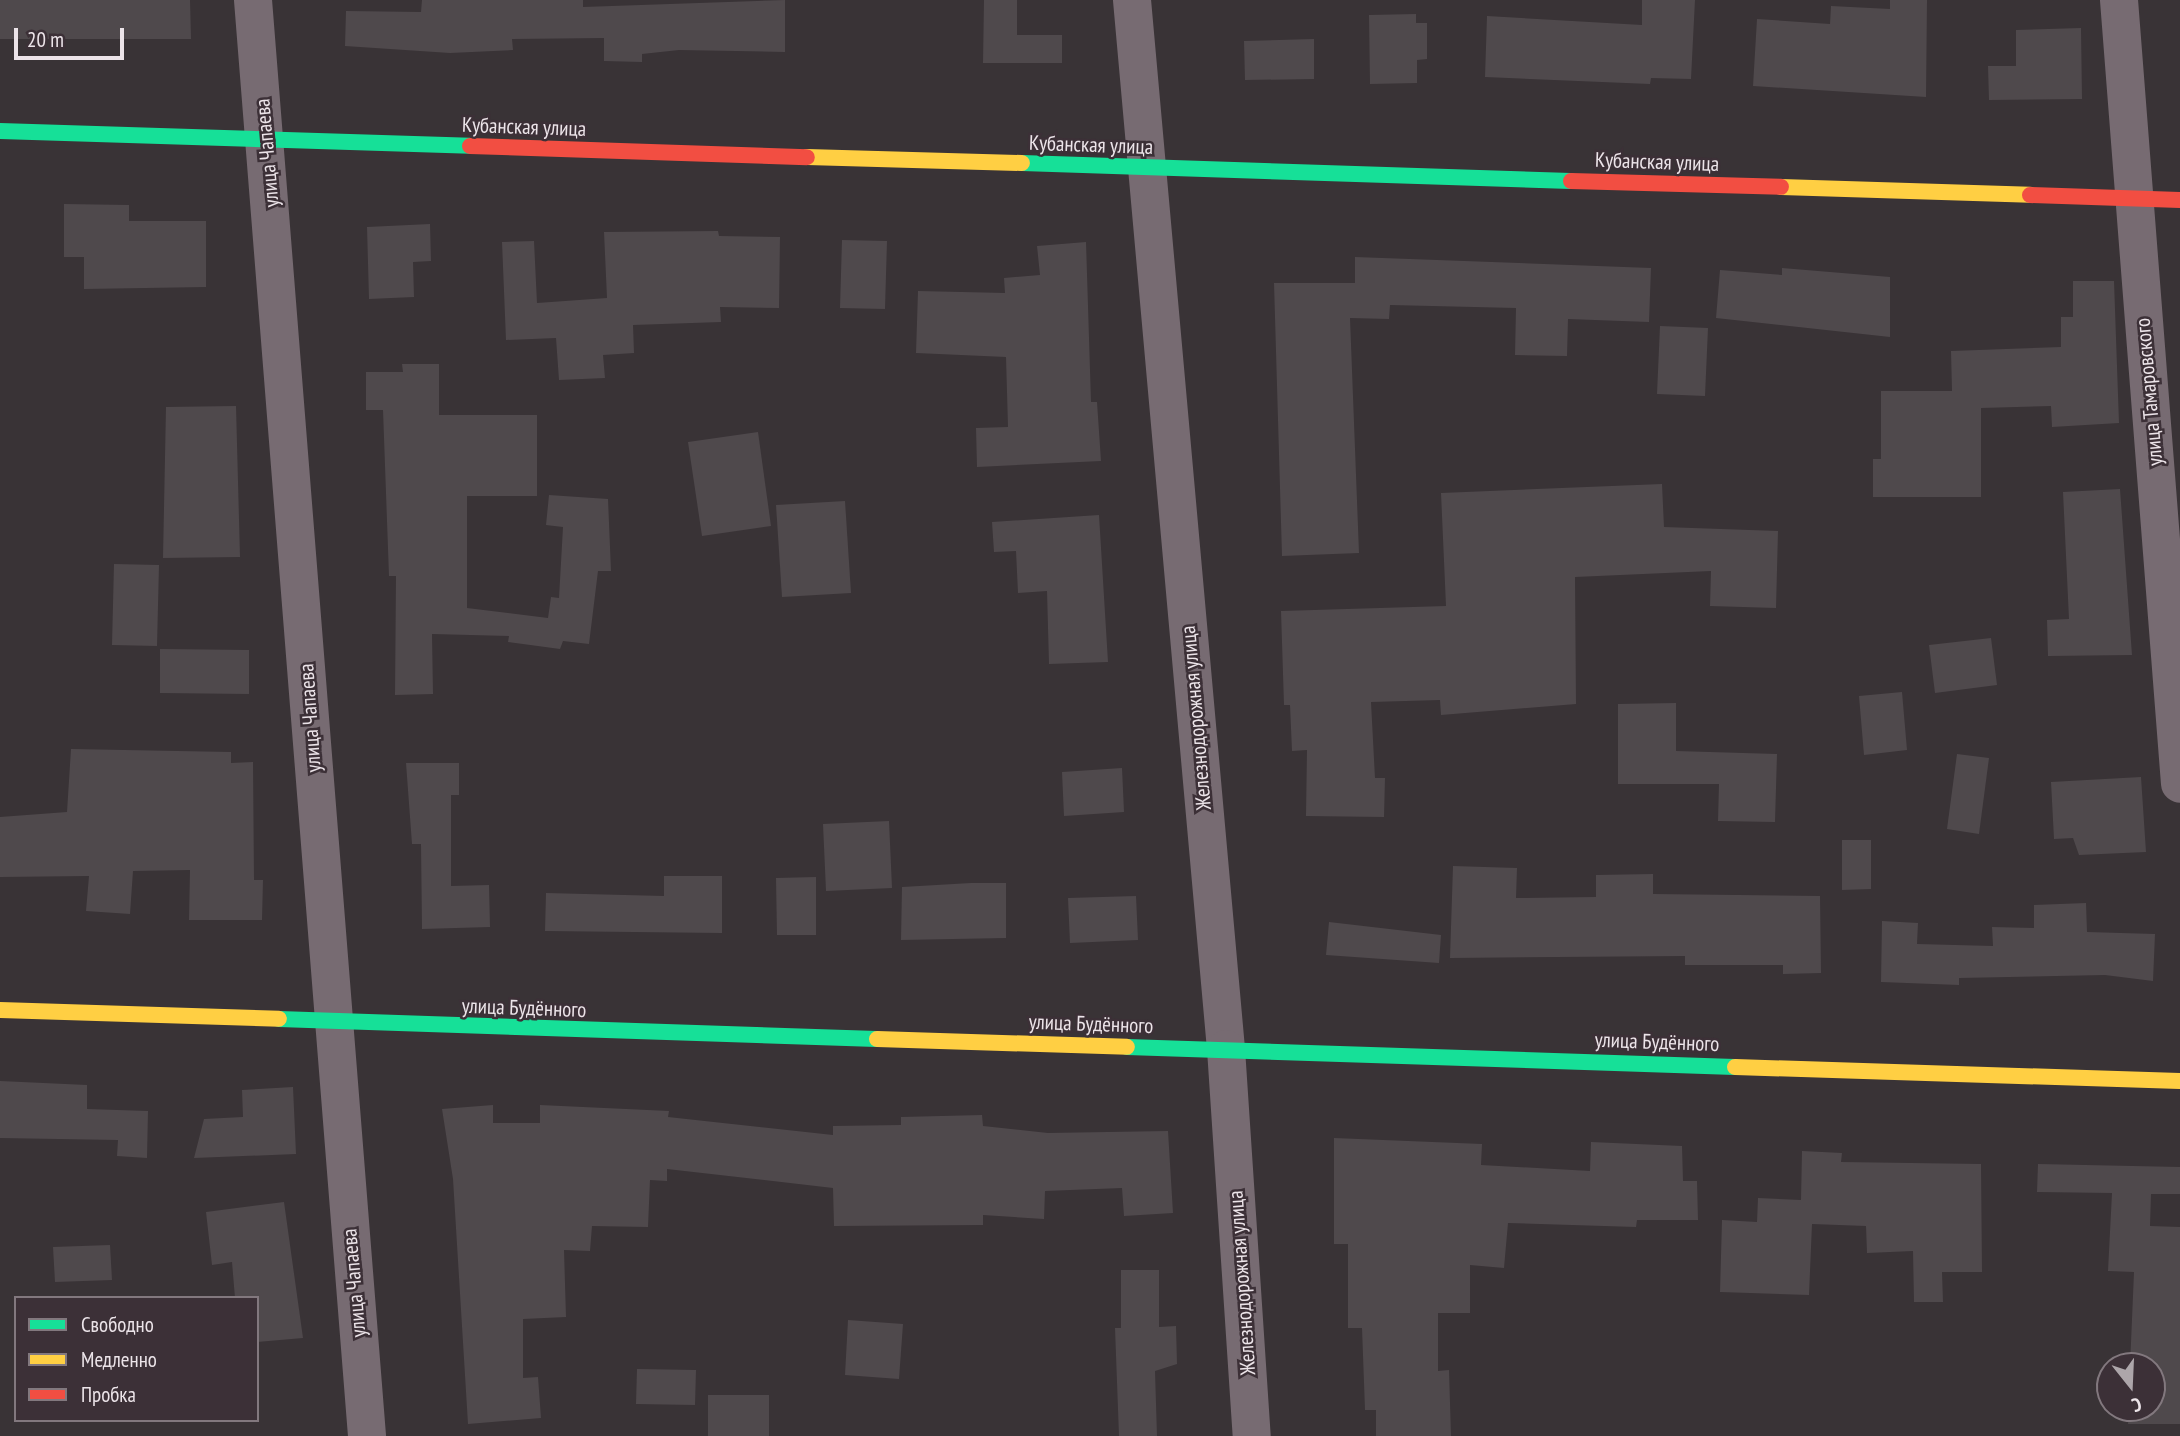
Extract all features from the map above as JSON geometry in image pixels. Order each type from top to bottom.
[{"type":"street","name":"улица Чапаева","points":[[253,0],[367,1436]]},
{"type":"street","name":"Железнодорожная улица","points":[[1132,0],[1226,1049],[1252,1436]]},
{"type":"street","name":"улица Тамаровского","points":[[2119,0],[2180,784]]},
{"type":"street","name":"Кубанская улица","points":[[0,131],[2180,200]]},
{"type":"street","name":"улица Будённого","points":[[0,1010],[333,1024],[1226,1049],[2180,1081]]},
{"type":"building","points":[[0,0],[190,0],[191,39],[0,39]]},
{"type":"building","points":[[422,0],[583,0],[583,7],[785,0],[785,52],[679,50],[642,54],[642,62],[604,61],[604,38],[512,39],[513,50],[450,53],[345,46],[346,11],[421,12]]},
{"type":"building","points":[[984,0],[1017,0],[1017,35],[1062,35],[1062,63],[983,63]]},
{"type":"building","points":[[1642,0],[1695,0],[1691,79],[1651,78],[1650,84],[1485,77],[1487,16],[1642,25]]},
{"type":"building","points":[[1890,0],[1927,0],[1926,97],[1753,86],[1757,19],[1830,24],[1831,6],[1890,9]]},
{"type":"building","points":[[1416,14],[1416,23],[1427,23],[1427,59],[1417,60],[1417,83],[1370,84],[1369,15]]},
{"type":"building","points":[[2081,28],[2082,99],[1989,100],[1988,66],[2016,66],[2016,30]]},
{"type":"building","points":[[1314,39],[1314,79],[1245,80],[1244,41]]},
{"type":"building","points":[[64,204],[129,205],[129,221],[206,221],[206,287],[84,289],[84,257],[64,257]]},
{"type":"building","points":[[430,224],[431,261],[413,262],[414,297],[369,299],[367,227]]},
{"type":"building","points":[[718,231],[719,236],[780,237],[779,308],[720,307],[721,322],[633,325],[634,353],[603,355],[605,378],[559,380],[556,338],[506,340],[502,242],[534,241],[537,303],[607,298],[604,232]]},
{"type":"building","points":[[842,240],[887,241],[885,309],[840,308]]},
{"type":"building","points":[[1086,242],[1091,402],[1097,402],[1101,461],[977,467],[976,428],[1008,427],[1006,357],[916,353],[918,291],[1005,293],[1004,278],[1040,275],[1037,246]]},
{"type":"building","points":[[1355,257],[1651,268],[1649,322],[1568,319],[1567,356],[1515,355],[1516,308],[1390,305],[1389,319],[1350,318],[1359,553],[1282,556],[1274,283],[1355,283]]},
{"type":"building","points":[[1782,268],[1890,277],[1890,337],[1716,318],[1720,270],[1782,275]]},
{"type":"building","points":[[2073,281],[2114,281],[2119,423],[2052,427],[2051,406],[1981,408],[1981,497],[1873,497],[1873,459],[1881,459],[1881,391],[1952,391],[1951,351],[2061,347],[2061,317],[2073,317]]},
{"type":"building","points":[[1660,326],[1708,328],[1705,396],[1657,394]]},
{"type":"building","points":[[402,364],[439,364],[439,415],[537,415],[537,496],[467,496],[467,608],[548,618],[551,597],[559,598],[563,527],[546,525],[549,495],[608,499],[611,571],[598,571],[589,644],[563,641],[560,649],[508,642],[509,636],[432,634],[433,694],[395,695],[396,576],[389,576],[383,410],[366,410],[366,372],[403,372]]},
{"type":"building","points":[[236,406],[240,557],[163,558],[166,407]]},
{"type":"building","points":[[758,432],[771,526],[702,536],[688,442]]},
{"type":"building","points":[[1662,484],[1664,527],[1778,531],[1776,608],[1710,606],[1711,571],[1575,577],[1576,704],[1441,715],[1440,700],[1371,702],[1375,778],[1385,778],[1384,817],[1306,816],[1307,750],[1292,751],[1290,705],[1284,705],[1281,611],[1446,606],[1441,493]]},
{"type":"building","points":[[2120,489],[2132,655],[2048,656],[2047,620],[2069,619],[2063,492]]},
{"type":"building","points":[[845,501],[851,593],[782,597],[776,505]]},
{"type":"building","points":[[1099,515],[1108,662],[1049,664],[1047,591],[1018,593],[1016,551],[994,552],[992,522]]},
{"type":"building","points":[[114,564],[159,565],[157,646],[112,645]]},
{"type":"building","points":[[1991,638],[1997,685],[1935,693],[1929,645]]},
{"type":"building","points":[[160,649],[249,650],[249,694],[160,693]]},
{"type":"building","points":[[1902,692],[1907,750],[1864,755],[1859,696]]},
{"type":"building","points":[[1676,703],[1676,751],[1777,754],[1775,822],[1718,821],[1719,784],[1618,784],[1618,704]]},
{"type":"building","points":[[71,749],[231,752],[231,763],[253,762],[254,880],[263,880],[262,920],[189,920],[190,870],[133,871],[130,914],[86,911],[89,876],[0,877],[0,817],[67,812]]},
{"type":"building","points":[[1957,754],[1989,758],[1979,834],[1947,829]]},
{"type":"building","points":[[406,763],[459,763],[459,795],[451,795],[451,886],[489,885],[490,927],[422,929],[421,844],[412,844]]},
{"type":"building","points":[[1122,768],[1124,812],[1064,816],[1062,772]]},
{"type":"building","points":[[2141,777],[2146,852],[2079,855],[2073,838],[2054,839],[2051,782]]},
{"type":"building","points":[[889,821],[892,888],[826,891],[823,824]]},
{"type":"building","points":[[1842,840],[1871,840],[1871,889],[1842,890]]},
{"type":"building","points":[[1453,866],[1517,868],[1516,898],[1596,897],[1596,875],[1653,874],[1653,894],[1820,896],[1821,973],[1783,974],[1783,965],[1685,965],[1685,956],[1450,958]]},
{"type":"building","points":[[664,876],[722,876],[722,933],[545,931],[546,893],[664,896]]},
{"type":"building","points":[[816,877],[816,935],[777,935],[776,878]]},
{"type":"building","points":[[1006,883],[1006,938],[901,940],[902,887]]},
{"type":"building","points":[[1136,896],[1138,940],[1070,943],[1068,898]]},
{"type":"building","points":[[2086,903],[2087,932],[2155,934],[2153,981],[2105,975],[1959,978],[1959,985],[1881,982],[1882,921],[1918,923],[1917,944],[1993,946],[1992,927],[2034,928],[2034,905]]},
{"type":"building","points":[[1329,922],[1441,935],[1439,963],[1326,955]]},
{"type":"building","points":[[0,1081],[87,1085],[87,1109],[148,1111],[147,1158],[117,1156],[118,1140],[0,1138]]},
{"type":"building","points":[[293,1087],[296,1154],[194,1158],[204,1119],[243,1117],[242,1090]]},
{"type":"building","points":[[493,1105],[493,1123],[540,1123],[540,1105],[669,1111],[668,1117],[833,1135],[833,1126],[901,1125],[901,1117],[982,1115],[983,1126],[1048,1133],[1168,1131],[1173,1213],[1124,1216],[1122,1188],[1045,1191],[1044,1219],[983,1215],[983,1225],[834,1226],[833,1188],[667,1169],[667,1181],[650,1180],[648,1227],[592,1226],[590,1251],[564,1250],[566,1317],[523,1319],[523,1378],[538,1377],[541,1418],[468,1424],[453,1179],[442,1109]]},
{"type":"building","points":[[1334,1138],[1482,1144],[1481,1165],[1590,1171],[1591,1142],[1682,1146],[1683,1181],[1697,1181],[1698,1220],[1637,1220],[1636,1227],[1508,1223],[1504,1268],[1470,1265],[1470,1313],[1438,1313],[1438,1371],[1449,1370],[1451,1436],[1376,1436],[1376,1410],[1365,1410],[1362,1328],[1348,1328],[1348,1244],[1334,1244]]},
{"type":"building","points":[[1802,1151],[1842,1153],[1841,1162],[1981,1164],[1982,1272],[1942,1272],[1943,1302],[1914,1302],[1913,1251],[1867,1253],[1866,1226],[1812,1224],[1809,1295],[1720,1292],[1722,1220],[1757,1222],[1758,1198],[1801,1200]]},
{"type":"building","points":[[2038,1164],[2180,1167],[2180,1194],[2151,1194],[2150,1226],[2180,1227],[2180,1424],[2128,1424],[2166,1422],[2166,1352],[2131,1352],[2134,1272],[2108,1271],[2112,1193],[2037,1192]]},
{"type":"building","points":[[284,1202],[303,1338],[259,1342],[259,1296],[235,1296],[232,1262],[212,1265],[206,1212]]},
{"type":"building","points":[[110,1245],[112,1280],[55,1282],[53,1247]]},
{"type":"building","points":[[1121,1270],[1159,1270],[1159,1327],[1176,1326],[1177,1364],[1155,1371],[1157,1436],[1119,1436],[1115,1328],[1121,1328]]},
{"type":"building","points":[[848,1320],[903,1324],[899,1379],[845,1375]]},
{"type":"building","points":[[637,1369],[696,1370],[695,1405],[636,1404]]},
{"type":"building","points":[[708,1395],[769,1395],[769,1436],[708,1436]]},
{"type":"traffic: fast","points":[[0,131],[470,146]]},
{"type":"traffic: fast","points":[[1022,163],[1571,181]]},
{"type":"traffic: fast","points":[[279,1019],[877,1039]]},
{"type":"traffic: fast","points":[[1127,1047],[1735,1067]]},
{"type":"traffic: slow","points":[[807,157],[1022,163]]},
{"type":"traffic: slow","points":[[1781,187],[2030,195]]},
{"type":"traffic: slow","points":[[0,1010],[279,1019]]},
{"type":"traffic: slow","points":[[877,1039],[1127,1047]]},
{"type":"traffic: slow","points":[[1735,1067],[2180,1081]]},
{"type":"traffic: jam","points":[[470,146],[807,157]]},
{"type":"traffic: jam","points":[[1571,181],[1781,187]]},
{"type":"traffic: jam","points":[[2030,195],[2180,200]]}]
